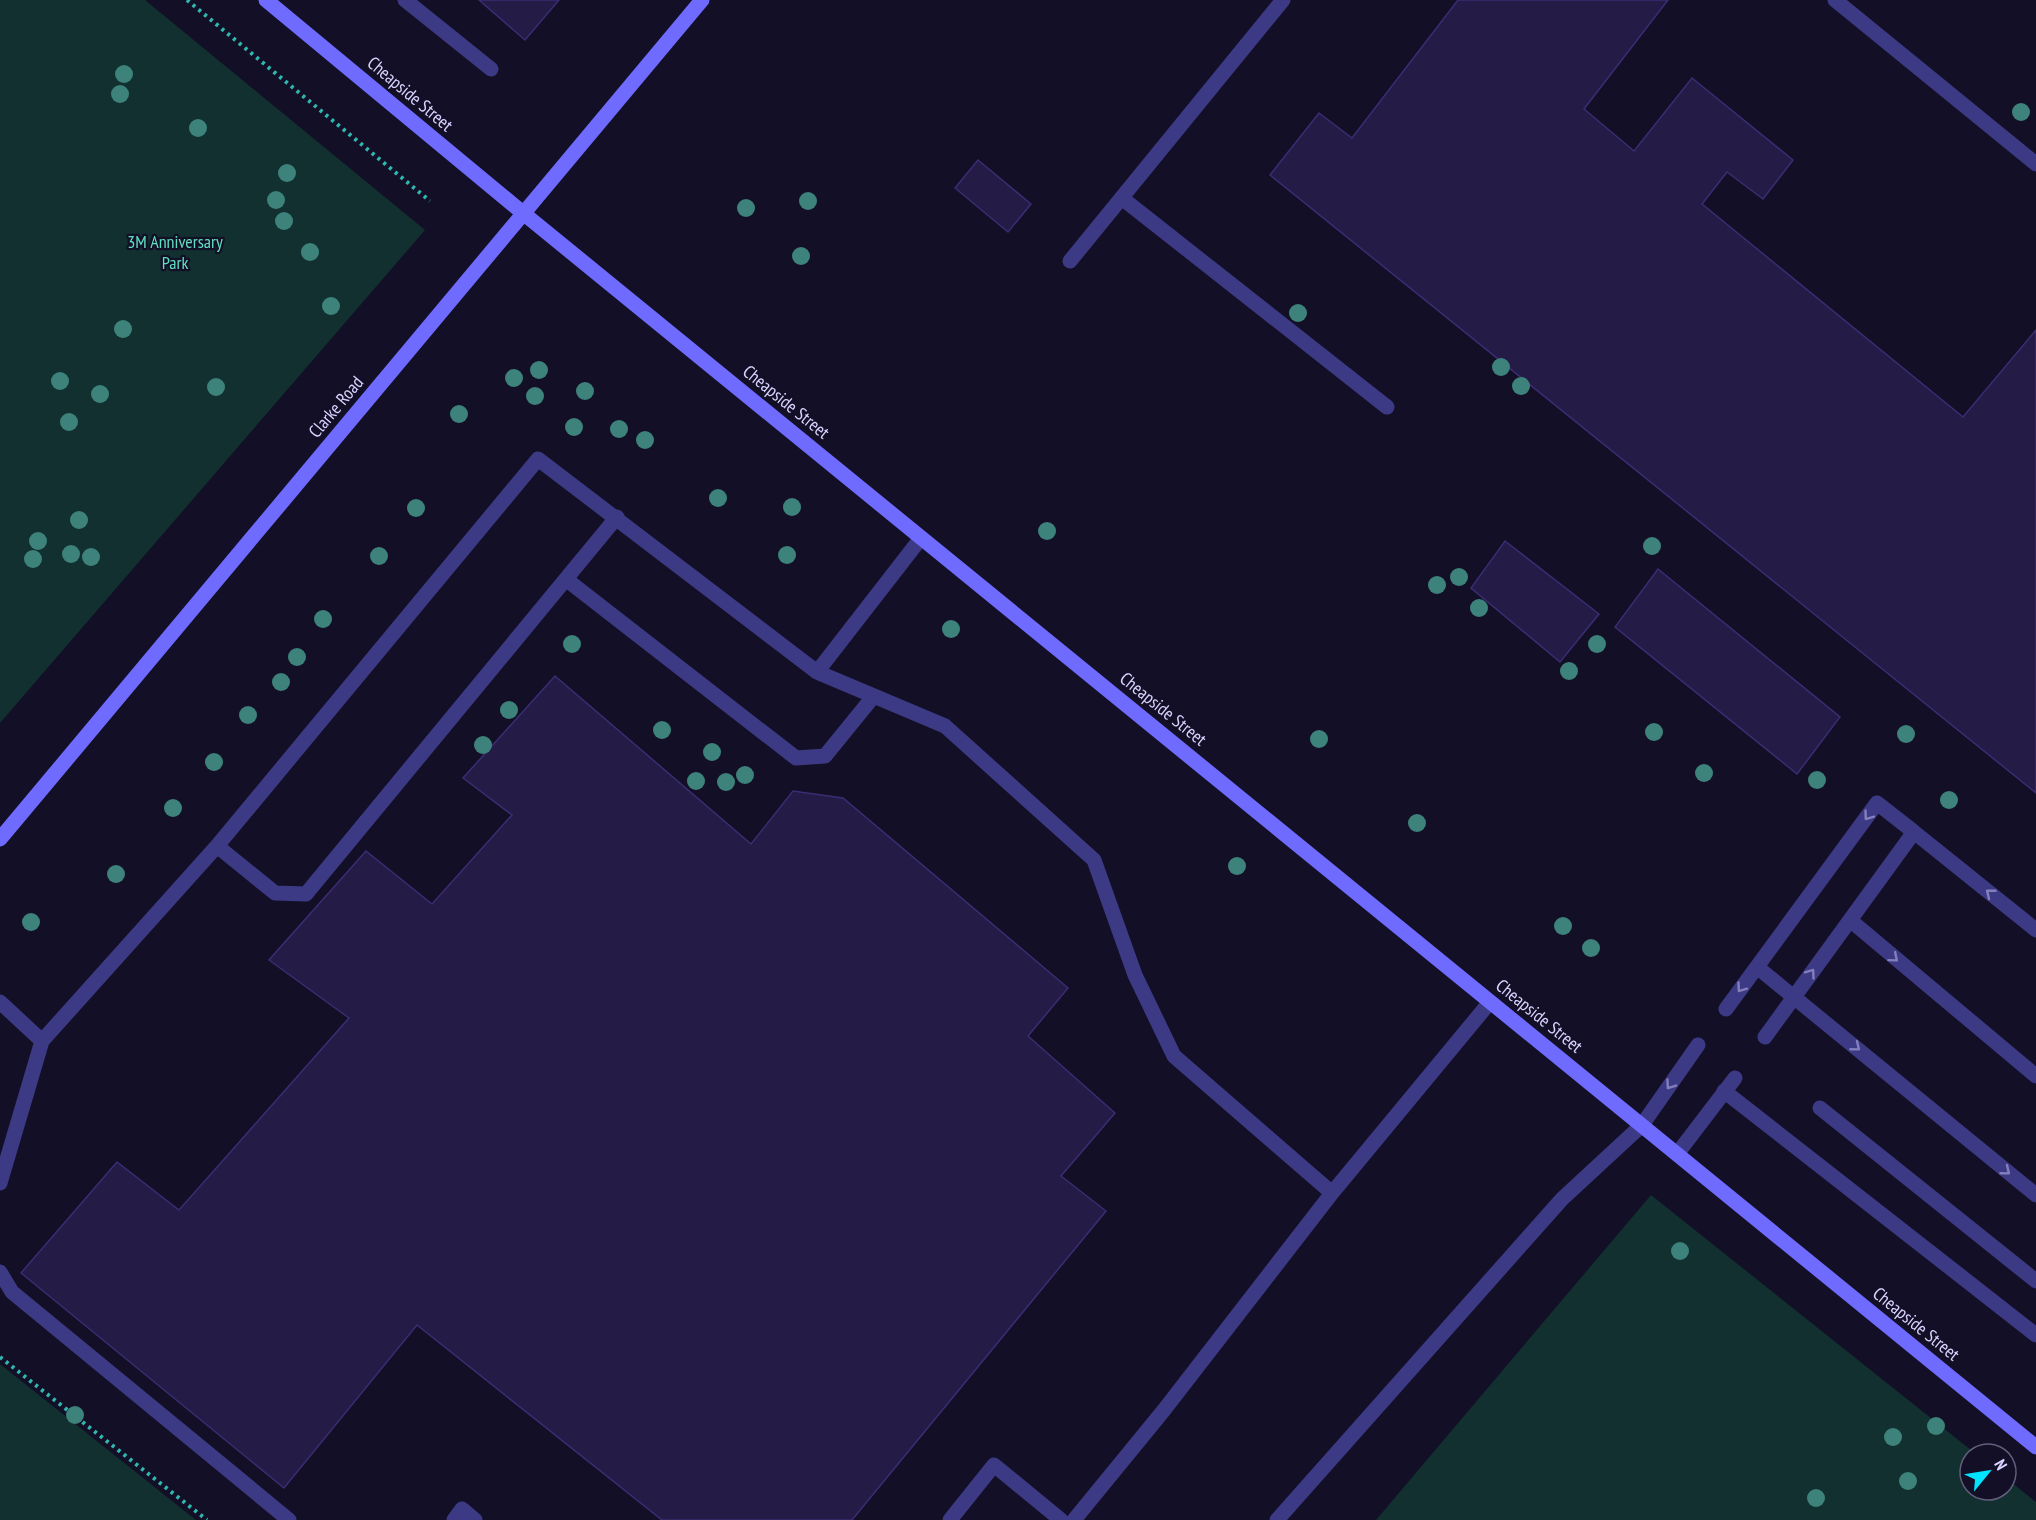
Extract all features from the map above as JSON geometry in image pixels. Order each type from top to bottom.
[{"type":"street","name":"Cheapside Street","points":[[266,0],[523,213],[2036,1447]]},
{"type":"street","name":"Clarke Road","points":[[0,839],[702,0]]},
{"type":"lane","points":[[405,0],[491,69]]},
{"type":"lane","points":[[1070,261],[1123,199],[1283,0]]},
{"type":"lane","points":[[1835,0],[2036,164]]},
{"type":"lane","points":[[1123,199],[1388,407]]},
{"type":"lane","points":[[0,1183],[42,1041],[217,846],[538,459],[617,517],[817,672],[873,698],[945,726],[1094,860],[1135,975],[1174,1056],[1332,1193]]},
{"type":"lane","points":[[217,846],[275,893],[306,894],[617,517]]},
{"type":"lane","points":[[817,672],[921,538]]},
{"type":"lane","points":[[567,580],[796,758],[825,756],[873,698]]},
{"type":"lane","points":[[1726,1009],[1877,804],[2036,930]]},
{"type":"lane","points":[[1765,1037],[1914,832]]},
{"type":"lane","points":[[1850,920],[2036,1076]]},
{"type":"lane","points":[[1757,967],[2036,1195]]},
{"type":"lane","points":[[0,1002],[42,1041]]},
{"type":"lane","points":[[1074,1520],[1164,1410],[1332,1193],[1490,1002]]},
{"type":"lane","points":[[1277,1520],[1562,1199],[1642,1125],[1698,1045]]},
{"type":"lane","points":[[1677,1154],[1734,1078]]},
{"type":"lane","points":[[1724,1091],[2036,1335]]},
{"type":"lane","points":[[1820,1108],[2036,1281]]},
{"type":"lane","points":[[0,1272],[12,1292],[289,1520]]},
{"type":"lane","points":[[950,1520],[994,1465],[1061,1520]]},
{"type":"lane","points":[[454,1520],[462,1509],[475,1520]]},
{"type":"path","points":[[187,0],[430,201]]},
{"type":"path","points":[[0,1356],[207,1520]]},
{"type":"green space","name":"3M Anniversary Park","points":[[0,0],[145,0],[425,230],[0,723]]},
{"type":"green space","points":[[1651,1195],[1961,1442],[1958,1442],[1958,1502],[2018,1502],[2018,1488],[2036,1502],[2036,1520],[1376,1520]]},
{"type":"green space","points":[[0,1364],[196,1520],[0,1520]]},
{"type":"building","points":[[479,0],[559,0],[525,40]]},
{"type":"building","points":[[1458,0],[1668,0],[1584,109],[1634,151],[1692,78],[1793,160],[1763,199],[1727,172],[1702,204],[1963,417],[2036,330],[2036,793],[1270,175],[1319,113],[1352,138]]},
{"type":"building","points":[[978,160],[1031,204],[1008,232],[955,188]]},
{"type":"building","points":[[1505,541],[1599,614],[1560,662],[1471,588]]},
{"type":"building","points":[[1658,569],[1840,717],[1797,774],[1615,627]]},
{"type":"building","points":[[555,676],[751,844],[793,791],[843,798],[1068,988],[1028,1036],[1115,1113],[1061,1176],[1106,1211],[852,1520],[662,1520],[417,1325],[284,1488],[21,1273],[117,1162],[179,1210],[349,1018],[269,960],[366,851],[432,904],[512,815],[463,778]]}]
